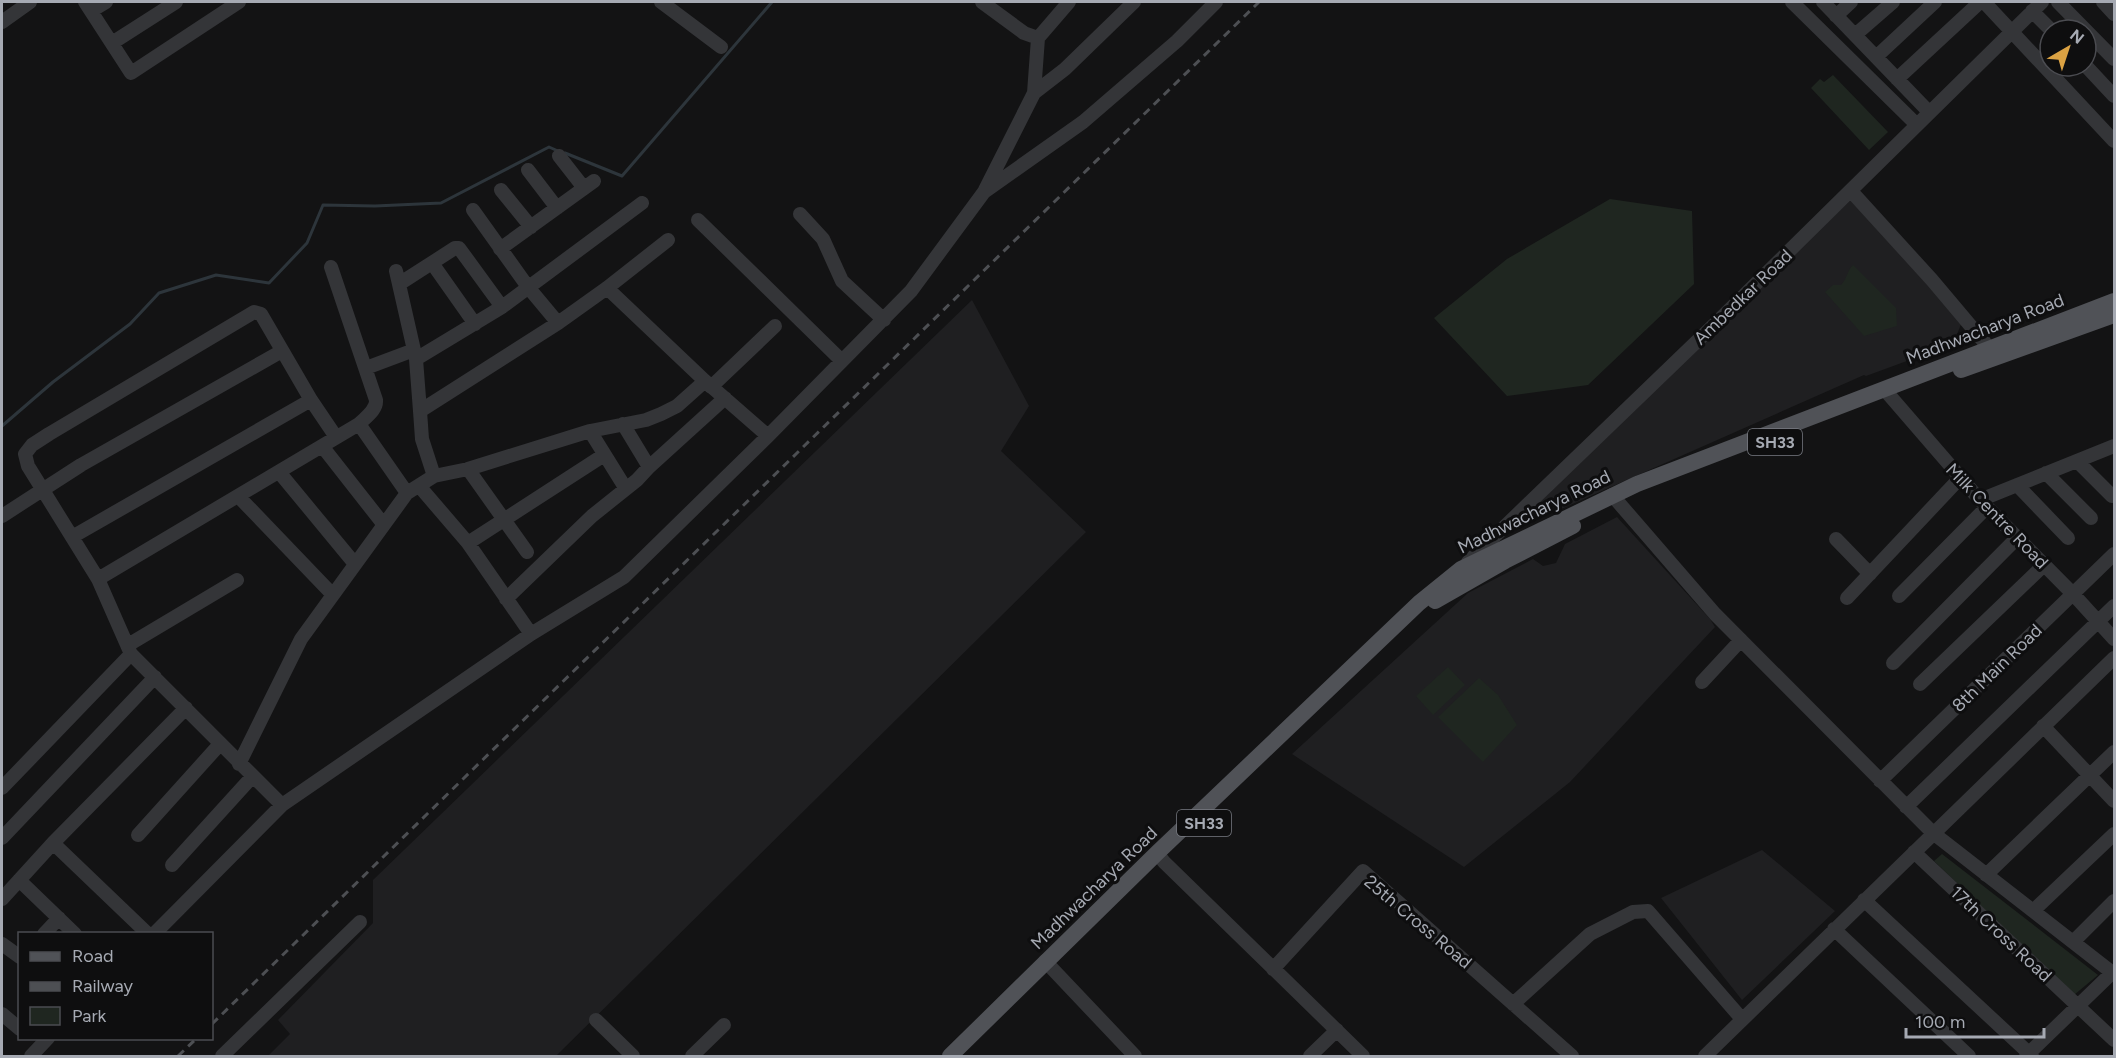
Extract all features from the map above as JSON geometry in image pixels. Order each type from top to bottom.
[{"type":"main road","name":"Madhwacharya Road","points":[[1993,353],[2115,301]]},
{"type":"main road","name":"SH33","points":[[1447,593],[1615,499],[1887,392],[1993,353],[2115,315]]},
{"type":"main road","name":"Madhwacharya Road","points":[[950,1056],[1049,966],[1419,603],[1461,569],[1615,499]]},
{"type":"main road","name":"Madhwacharya Road","points":[[1160,858],[1431,603],[1447,593]]},
{"type":"main road","name":"Madhwacharya Road","points":[[964,1056],[1049,966]]},
{"type":"street","points":[[2,22],[30,2]]},
{"type":"street","points":[[106,2],[88,6],[131,73],[239,2]]},
{"type":"street","points":[[112,43],[176,2]]},
{"type":"street","points":[[661,2],[680,7],[720,47]]},
{"type":"street","points":[[982,2],[1024,33],[1038,38]]},
{"type":"street","points":[[155,932],[282,805],[531,634],[624,577],[884,320],[911,291],[984,192],[1034,93],[1038,38],[1069,2]]},
{"type":"street","points":[[1034,93],[1065,69],[1134,2]]},
{"type":"street","points":[[984,192],[1083,122],[1177,41],[1216,2]]},
{"type":"street","points":[[1792,2],[1916,124]]},
{"type":"street","points":[[1823,2],[1929,112]]},
{"type":"street","points":[[1836,16],[1851,2]]},
{"type":"street","points":[[1856,36],[1893,2]]},
{"type":"street","points":[[1876,57],[1935,2]]},
{"type":"street","points":[[1897,79],[1982,2],[2113,135]]},
{"type":"street","points":[[2058,2],[2115,59]]},
{"type":"street","points":[[2103,2],[2115,14]]},
{"type":"street","name":"Ambedkar Road","points":[[1447,593],[1461,569],[1851,191],[2037,6]]},
{"type":"street","points":[[2098,78],[2115,96]]},
{"type":"street","points":[[500,249],[589,185],[559,156]]},
{"type":"street","points":[[528,170],[557,208]]},
{"type":"street","points":[[501,190],[531,227]]},
{"type":"street","points":[[1851,191],[1993,353]]},
{"type":"street","points":[[366,368],[415,355],[475,324],[502,307],[642,203]]},
{"type":"street","points":[[473,210],[528,287],[558,323]]},
{"type":"street","points":[[800,214],[823,239],[842,280],[884,320]]},
{"type":"street","points":[[698,220],[842,361]]},
{"type":"street","points":[[420,411],[558,323],[668,240]]},
{"type":"street","points":[[434,476],[422,439],[415,355],[398,277],[432,263],[459,248],[502,307]]},
{"type":"street","points":[[432,263],[475,324]]},
{"type":"street","points":[[98,579],[359,424],[377,405],[331,267]]},
{"type":"street","points":[[607,288],[708,384],[768,436]]},
{"type":"street","points":[[282,805],[239,764],[130,650],[98,579],[28,466],[25,454],[32,445],[254,312],[261,314],[311,400],[336,437]]},
{"type":"street","points":[[239,764],[301,639],[384,525],[414,490],[434,476],[468,469],[590,431],[646,420],[661,414],[677,406],[708,384],[775,326]]},
{"type":"street","points":[[2,516],[81,465],[282,351]]},
{"type":"street","name":"Milk Centre Road","points":[[1887,392],[1983,504],[2115,639]]},
{"type":"street","points":[[506,599],[592,516],[638,480],[649,467],[725,398]]},
{"type":"street","points":[[72,537],[311,400]]},
{"type":"street","points":[[359,424],[414,490],[468,543],[531,634]]},
{"type":"street","points":[[623,424],[649,467]]},
{"type":"street","points":[[590,431],[626,489]]},
{"type":"street","points":[[322,446],[384,525]]},
{"type":"street","points":[[1899,596],[1983,504],[2017,485],[2115,446]]},
{"type":"street","points":[[468,543],[604,454]]},
{"type":"street","points":[[2077,461],[2112,496]]},
{"type":"street","points":[[468,469],[527,552]]},
{"type":"street","points":[[279,472],[355,564]]},
{"type":"street","points":[[2046,473],[2091,518]]},
{"type":"street","points":[[1847,598],[1960,478]]},
{"type":"street","points":[[2017,485],[2068,538]]},
{"type":"street","points":[[238,496],[333,595]]},
{"type":"street","points":[[1615,499],[1714,614],[1933,833],[2114,973],[2029,1056],[1864,900]]},
{"type":"street","points":[[1893,663],[2018,538]]},
{"type":"street","points":[[1836,539],[1870,574]]},
{"type":"street","name":"8th Main Road","points":[[1880,781],[2115,554]]},
{"type":"street","points":[[1920,684],[2044,565]]},
{"type":"street","points":[[2,788],[130,650],[237,580]]},
{"type":"street","points":[[1906,807],[2115,606]]},
{"type":"street","points":[[1702,682],[1741,640]]},
{"type":"street","points":[[1705,1056],[2115,658]]},
{"type":"street","points":[[2,838],[155,678]]},
{"type":"street","points":[[2,899],[53,843],[186,708]]},
{"type":"street","points":[[2043,726],[2115,801]]},
{"type":"street","points":[[138,835],[220,744]]},
{"type":"street","points":[[1986,875],[2115,752]]},
{"type":"street","points":[[172,865],[252,777]]},
{"type":"street","points":[[2033,911],[2114,835]]},
{"type":"street","points":[[53,843],[147,932]]},
{"type":"street","name":"17th Cross Road","points":[[1914,852],[2115,1040]]},
{"type":"street","points":[[1160,858],[1363,1056]]},
{"type":"street","name":"25th Cross Road","points":[[1273,969],[1363,871],[1572,1056]]},
{"type":"street","points":[[19,880],[74,932]]},
{"type":"street","points":[[2073,942],[2115,901]]},
{"type":"street","points":[[1513,1004],[1590,934],[1633,912],[1648,911],[1742,1019]]},
{"type":"street","points":[[45,932],[59,918]]},
{"type":"street","points":[[222,1056],[360,922]]},
{"type":"street","points":[[1834,929],[1969,1056]]},
{"type":"street","points":[[2,944],[18,956]]},
{"type":"street","points":[[1049,966],[1135,1056]]},
{"type":"street","points":[[2,1014],[18,1027]]},
{"type":"street","points":[[596,1020],[633,1056]]},
{"type":"street","points":[[692,1056],[724,1025]]},
{"type":"street","points":[[1310,1056],[1336,1030]]},
{"type":"shaded area","points":[[1853,198],[1964,317],[1953,344],[1864,375],[1552,513],[1516,526],[1719,324]]},
{"type":"shaded area","points":[[972,300],[1029,406],[1001,451],[1086,532],[556,1056],[268,1056],[290,1034],[278,1020],[373,923],[373,880]]},
{"type":"shaded area","points":[[1617,517],[1715,627],[1570,782],[1464,867],[1292,754],[1468,593],[1533,559],[1543,566],[1556,563],[1565,544]]},
{"type":"shaded area","points":[[1762,850],[1835,911],[1742,1000],[1661,898]]},
{"type":"green space","points":[[1833,75],[1888,132],[1869,150],[1811,88],[1820,79],[1824,82]]},
{"type":"green space","points":[[1610,199],[1692,211],[1694,284],[1588,385],[1507,396],[1434,318],[1507,259]]},
{"type":"green space","points":[[1853,265],[1896,308],[1897,326],[1864,336],[1825,292],[1833,285],[1841,285]]},
{"type":"green space","points":[[1448,667],[1465,685],[1433,715],[1416,696]]},
{"type":"green space","points":[[1479,678],[1498,695],[1517,725],[1483,762],[1438,717]]},
{"type":"green space","points":[[1942,854],[2098,975],[2074,995],[1934,861]]},
{"type":"waterway","points":[[565,153],[622,176],[772,2]]},
{"type":"waterway","points":[[2,426],[53,382],[130,324],[159,293],[216,275],[269,283],[307,243],[323,205],[375,206],[441,203],[549,147],[558,151]]},
{"type":"railway","points":[[213,1023],[1259,2]]},
{"type":"railway","points":[[178,1056],[195,1040]]}]
